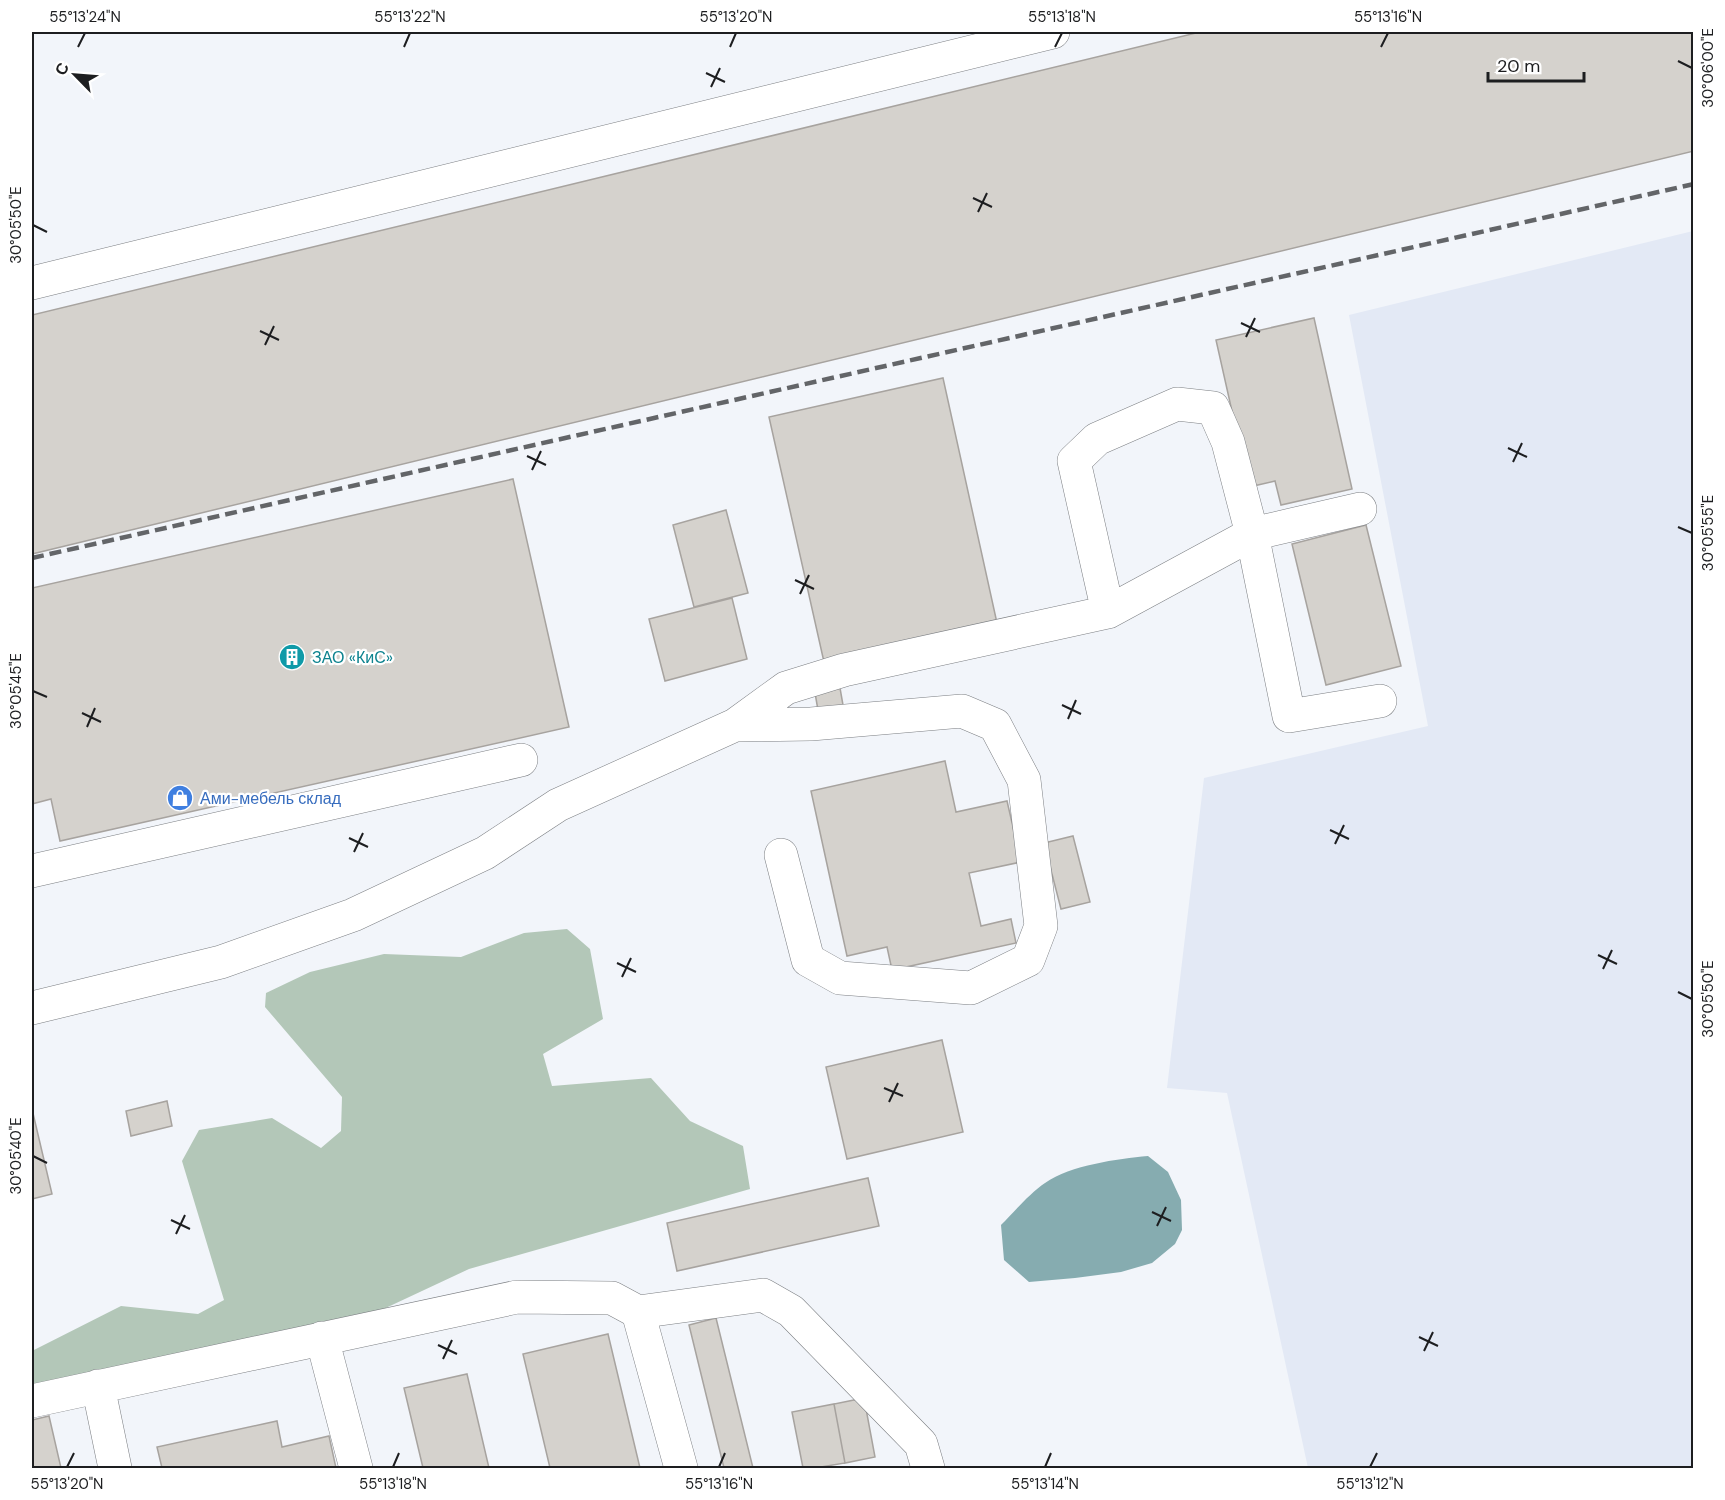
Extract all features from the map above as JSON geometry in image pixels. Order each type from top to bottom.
[{"type":"lane","points":[[32,283],[1053,32]]},
{"type":"lane","points":[[1108,612],[1074,461],[1097,439],[1177,404],[1213,408],[1228,442],[1252,534],[1289,716],[1380,701]]},
{"type":"lane","points":[[32,1008],[221,962],[353,915],[485,853],[558,805],[735,725],[786,688],[844,670],[1108,612],[1252,534],[1360,509]]},
{"type":"lane","points":[[735,725],[811,724],[962,711],[995,725],[1024,780],[1041,926],[1028,960],[971,988],[840,978],[807,960],[781,855]]},
{"type":"lane","points":[[32,871],[520,760]]},
{"type":"lane","points":[[32,1401],[517,1297],[612,1299],[638,1312],[763,1295],[791,1311],[921,1444],[928,1468]]},
{"type":"lane","points":[[638,1312],[681,1468]]},
{"type":"lane","points":[[322,1338],[356,1468]]},
{"type":"lane","points":[[98,1386],[115,1468]]},
{"type":"shaded area","points":[[1693,231],[1693,1468],[1308,1468],[1227,1093],[1167,1088],[1204,778],[1428,726],[1349,315]]},
{"type":"green space","points":[[567,929],[590,949],[603,1019],[543,1054],[552,1086],[651,1078],[690,1121],[743,1146],[750,1189],[469,1269],[375,1313],[32,1387],[32,1351],[121,1306],[198,1314],[224,1300],[182,1161],[199,1130],[272,1118],[321,1148],[341,1131],[342,1097],[265,1007],[266,993],[310,972],[384,954],[461,957],[524,933]]},
{"type":"water","points":[[1148,1156],[1168,1172],[1181,1200],[1182,1230],[1175,1244],[1152,1263],[1121,1272],[1029,1282],[1004,1260],[1001,1225],[1045,1183],[1081,1167]]},
{"type":"building","points":[[1200,32],[1694,32],[1694,151],[32,554],[32,315]]},
{"type":"building","points":[[1314,318],[1352,489],[1281,505],[1275,481],[1249,487],[1216,340]]},
{"type":"building","points":[[943,378],[997,623],[824,662],[769,417]]},
{"type":"building","name":"ЗАО «КиС»","points":[[513,479],[569,727],[60,841],[51,799],[32,804],[32,588]]},
{"type":"building","points":[[726,510],[748,593],[694,607],[673,525]]},
{"type":"building","points":[[1366,525],[1401,666],[1326,685],[1292,544]]},
{"type":"building","points":[[732,598],[747,659],[665,681],[649,619]]},
{"type":"building","points":[[840,688],[843,705],[818,710],[815,693]]},
{"type":"building","points":[[945,761],[956,812],[1007,801],[1021,862],[969,873],[981,926],[1011,919],[1016,943],[892,970],[887,947],[847,956],[811,791]]},
{"type":"building","points":[[1073,836],[1090,902],[1061,909],[1044,843]]},
{"type":"building","points":[[942,1040],[963,1132],[847,1159],[826,1067]]},
{"type":"building","points":[[167,1101],[172,1126],[131,1136],[126,1111]]},
{"type":"building","points":[[32,1109],[52,1194],[32,1199]]},
{"type":"building","points":[[868,1178],[879,1226],[677,1271],[667,1223]]},
{"type":"building","points":[[716,1318],[753,1468],[724,1468],[689,1325]]},
{"type":"building","points":[[608,1334],[640,1468],[550,1468],[523,1354]]},
{"type":"building","points":[[467,1374],[489,1468],[423,1468],[404,1388]]},
{"type":"building","points":[[864,1398],[875,1457],[845,1463],[834,1404]]},
{"type":"building","points":[[834,1404],[845,1463],[803,1468],[792,1412]]},
{"type":"building","points":[[49,1416],[61,1468],[32,1468],[32,1420]]},
{"type":"building","points":[[277,1421],[282,1447],[329,1436],[336,1468],[162,1468],[157,1447]]},
{"type":"railway","points":[[32,558],[1694,184]]},
{"type":"place","name":"ЗАО «КиС»","points":[[292,657]]},
{"type":"place","name":"Ами-мебель склад","points":[[180,798]]}]
